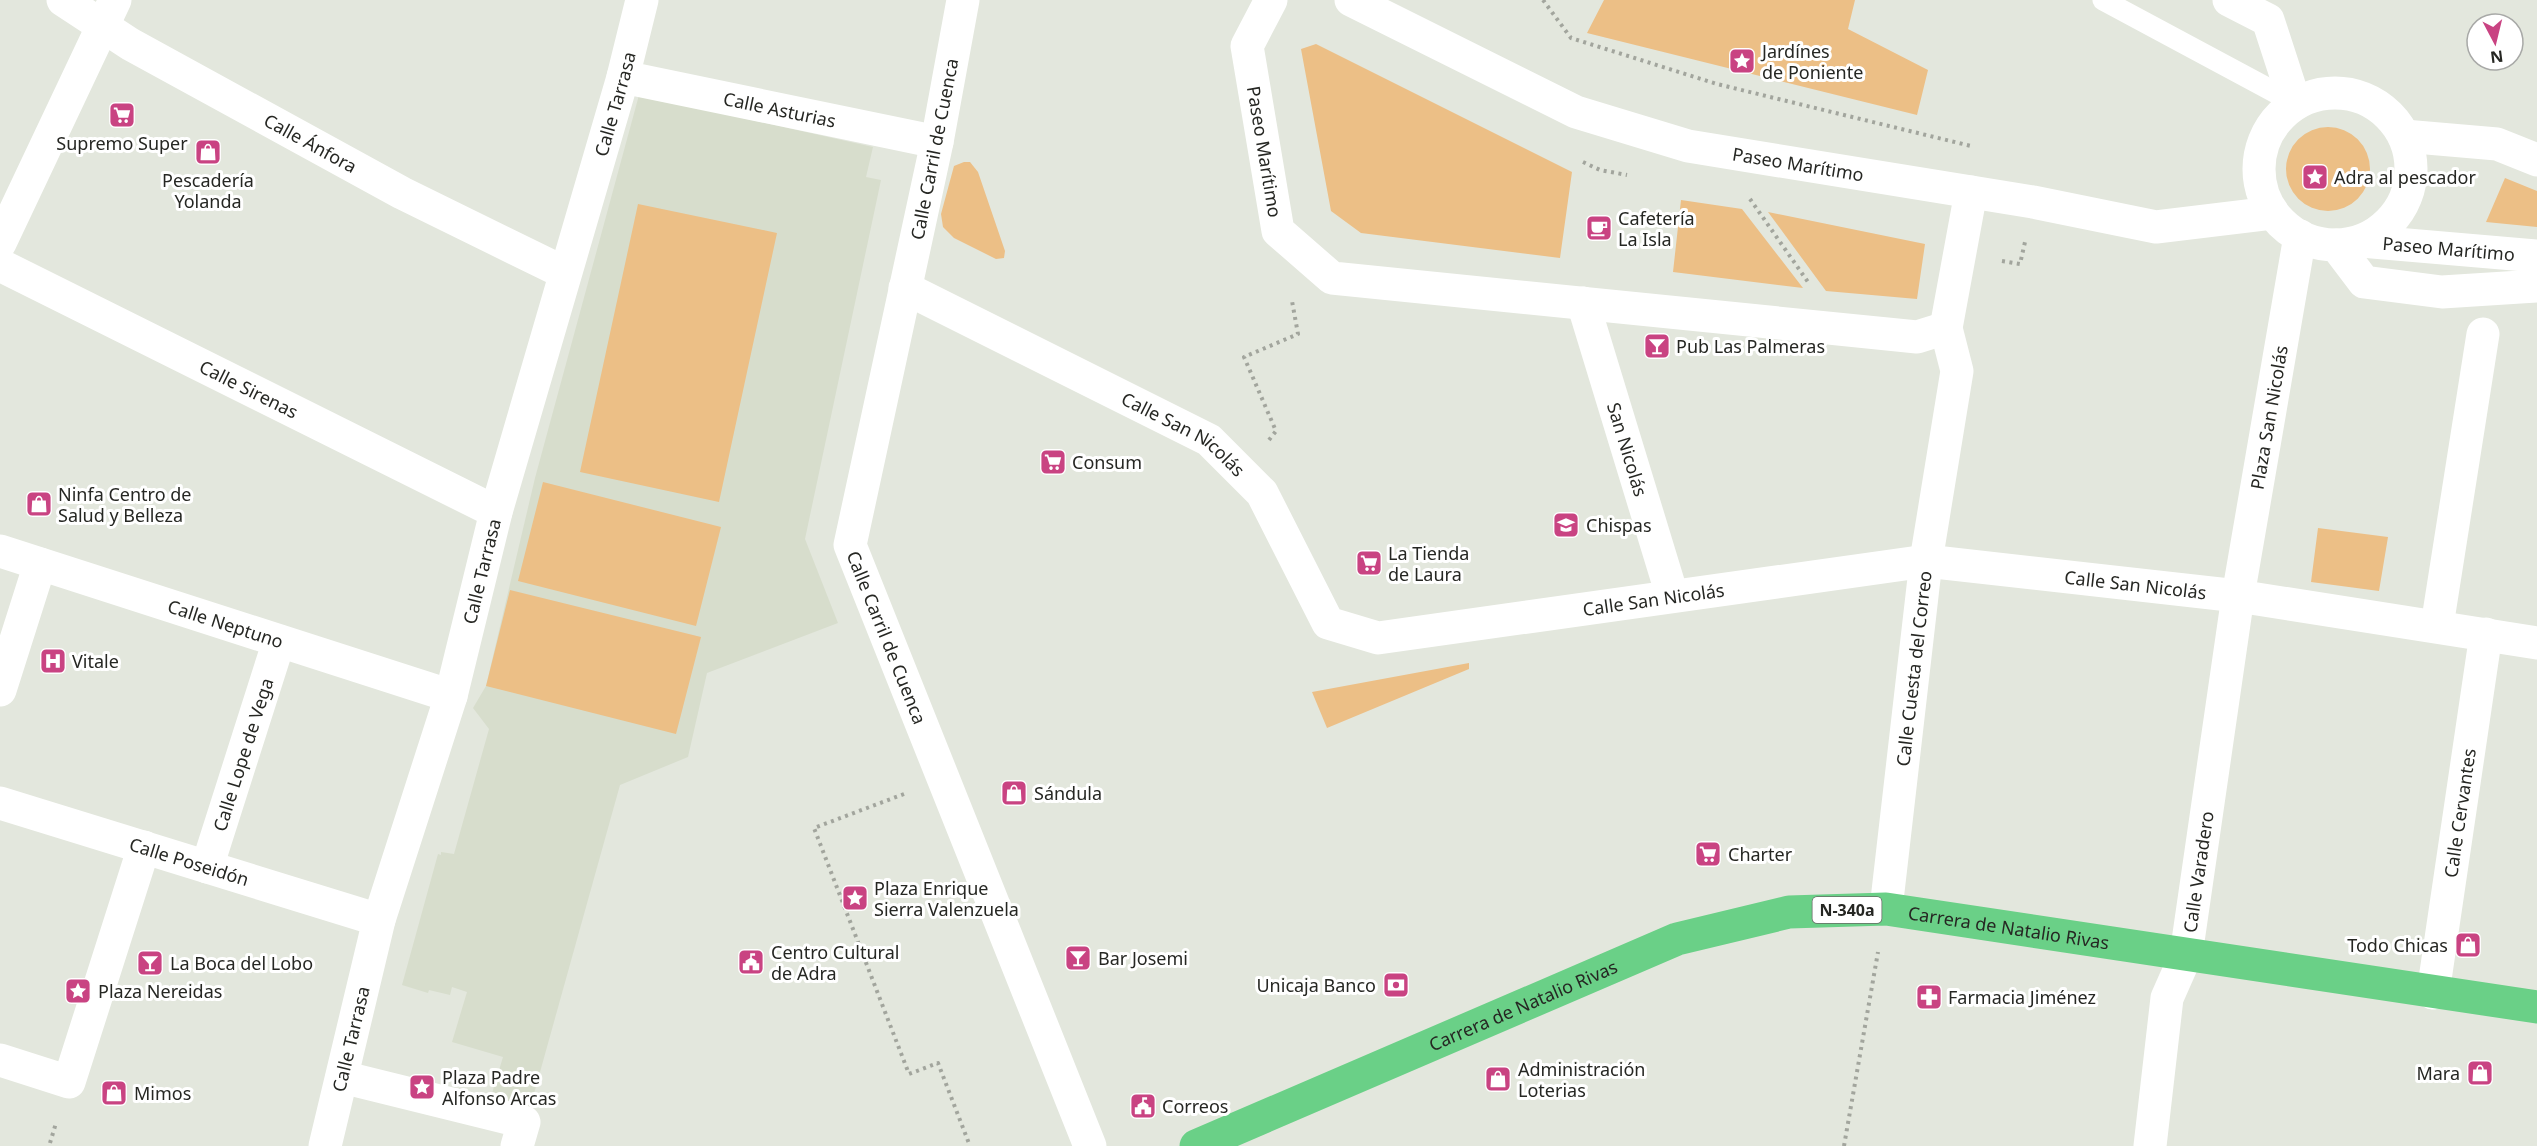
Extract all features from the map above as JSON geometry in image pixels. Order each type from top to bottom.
[{"type":"highway","name":"Carrera de Natalio Rivas","points":[[1196,1146],[1677,939],[1789,912],[1886,909],[2537,1007]]},
{"type":"street","name":"Calle Ánfora","points":[[63,0],[109,13],[402,193],[566,273]]},
{"type":"street","name":"Calle Tarrasa","points":[[325,1146],[379,920],[451,696],[496,512],[623,77],[642,0]]},
{"type":"street","name":"Calle Carril de Cuenca","points":[[963,0],[937,142],[850,545],[1090,1146]]},
{"type":"street","name":"Paseo Marítimo","points":[[1271,0],[1247,46],[1278,231],[1332,278],[1917,337],[1946,328]]},
{"type":"street","name":"Paseo Marítimo","points":[[1352,0],[1576,112],[1688,146],[2033,202],[2156,227],[2272,213]]},
{"type":"street","points":[[2229,0],[2268,20],[2295,103]]},
{"type":"street","points":[[0,243],[109,13]]},
{"type":"street","name":"Calle Asturias","points":[[623,77],[937,142]]},
{"type":"street","points":[[2344,93],[2369,100],[2389,114],[2404,136],[2411,160],[2410,186],[2400,209],[2383,229],[2348,243],[2312,242],[2289,230],[2272,213],[2261,190],[2258,165],[2264,141],[2276,119],[2295,103],[2319,94],[2344,93]]},
{"type":"street","points":[[2404,136],[2497,144],[2537,160]]},
{"type":"street","name":"Calle Cuesta del Correo","points":[[1886,909],[1926,561],[1957,370],[1946,328],[1971,192]]},
{"type":"street","name":"Plaza San Nicolás","points":[[2238,596],[2300,236]]},
{"type":"street","points":[[2348,243],[2364,282],[2442,292],[2537,286]]},
{"type":"street","name":"Paseo Marítimo","points":[[2348,243],[2537,256]]},
{"type":"street","name":"Calle Sirenas","points":[[0,266],[496,512]]},
{"type":"street","name":"Calle San Nicolás","points":[[905,288],[1209,440],[1262,493],[1328,623],[1378,638],[1926,561],[2238,596],[2537,643]]},
{"type":"street","name":"San Nicolás","points":[[1583,303],[1672,595]]},
{"type":"street","points":[[2437,626],[2484,334]]},
{"type":"street","name":"Calle Neptuno","points":[[0,551],[451,696]]},
{"type":"street","points":[[0,690],[40,564]]},
{"type":"street","name":"Calle Varadero","points":[[2150,1146],[2167,998],[2186,955],[2238,596]]},
{"type":"street","name":"Calle Cervantes","points":[[2433,993],[2486,634]]},
{"type":"street","name":"Calle Lope de Vega","points":[[207,867],[279,641]]},
{"type":"street","name":"Calle Poseidón","points":[[0,803],[379,920]]},
{"type":"street","points":[[0,1060],[69,1082],[144,848]]},
{"type":"street","points":[[342,1077],[524,1122],[517,1146]]},
{"type":"lane","points":[[2103,0],[2295,103]]},
{"type":"path","points":[[1750,199],[1811,286]]},
{"type":"path","points":[[1244,474],[1276,431],[1244,357],[1298,334],[1288,284],[1309,258]]},
{"type":"path","points":[[943,779],[814,828],[909,1074],[938,1063],[970,1146]]},
{"type":"path","points":[[1844,1146],[1886,909]]},
{"type":"shaded area","points":[[1604,0],[1855,0],[1848,29],[1928,70],[1917,115],[1587,33]]},
{"type":"shaded area","points":[[1316,44],[1572,172],[1560,258],[1361,233],[1331,211],[1301,49]]},
{"type":"shaded area","points":[[639,95],[873,147],[866,177],[881,180],[805,539],[838,623],[707,673],[688,757],[620,785],[530,1108],[490,1100],[503,1057],[452,1042],[467,992],[452,987],[450,995],[429,990],[428,993],[402,985],[438,854],[441,855],[441,852],[454,854],[489,729],[473,708],[486,686],[535,478]]},
{"type":"shaded area","points":[[2328,127],[2344,130],[2358,139],[2367,153],[2370,169],[2367,185],[2358,199],[2344,208],[2328,211],[2312,208],[2298,199],[2289,185],[2286,169],[2289,153],[2298,139],[2312,130]]},
{"type":"shaded area","points":[[970,162],[978,172],[1005,251],[1004,258],[996,259],[954,238],[943,227],[941,214],[954,166]]},
{"type":"shaded area","points":[[2505,178],[2537,191],[2537,227],[2486,222]]},
{"type":"shaded area","points":[[1681,200],[1742,209],[1803,288],[1673,272]]},
{"type":"shaded area","points":[[638,204],[777,233],[719,502],[580,472]]},
{"type":"shaded area","points":[[1768,212],[1925,244],[1917,299],[1826,291]]},
{"type":"shaded area","points":[[543,482],[721,527],[696,626],[518,581]]},
{"type":"shaded area","points":[[2318,528],[2388,537],[2379,591],[2311,582]]},
{"type":"shaded area","points":[[510,590],[701,637],[676,734],[486,686]]},
{"type":"shaded area","points":[[1469,663],[1469,669],[1327,728],[1312,692]]},
{"type":"place","name":"Jardínes de Poniente","points":[[1742,61]]},
{"type":"place","name":"Supremo Super","points":[[122,115]]},
{"type":"place","name":"Pescadería Yolanda","points":[[208,152]]},
{"type":"place","name":"Adra al pescador","points":[[2315,177]]},
{"type":"place","name":"Cafetería La Isla","points":[[1599,228]]},
{"type":"place","name":"Pub Las Palmeras","points":[[1657,346]]},
{"type":"place","name":"Consum","points":[[1053,462]]},
{"type":"place","name":"Ninfa Centro de Salud y Belleza","points":[[39,504]]},
{"type":"place","name":"Chispas","points":[[1566,525]]},
{"type":"place","name":"La Tienda de Laura","points":[[1369,563]]},
{"type":"place","name":"Vitale","points":[[53,661]]},
{"type":"place","name":"Sándula","points":[[1014,793]]},
{"type":"place","name":"Charter","points":[[1708,854]]},
{"type":"place","name":"Plaza Enrique Sierra Valenzuela","points":[[855,898]]},
{"type":"place","name":"Todo Chicas","points":[[2468,945]]},
{"type":"place","name":"Bar Josemi","points":[[1078,958]]},
{"type":"place","name":"Centro Cultural de Adra","points":[[751,962]]},
{"type":"place","name":"La Boca del Lobo","points":[[150,963]]},
{"type":"place","name":"Unicaja Banco","points":[[1396,985]]},
{"type":"place","name":"Plaza Nereidas","points":[[78,991]]},
{"type":"place","name":"Farmacia Jiménez","points":[[1929,997]]},
{"type":"place","name":"Mara","points":[[2480,1073]]},
{"type":"place","name":"Administración Loterias","points":[[1498,1079]]},
{"type":"place","name":"Plaza Padre Alfonso Arcas","points":[[422,1087]]},
{"type":"place","name":"Mimos","points":[[114,1093]]},
{"type":"place","name":"Correos","points":[[1143,1106]]}]
